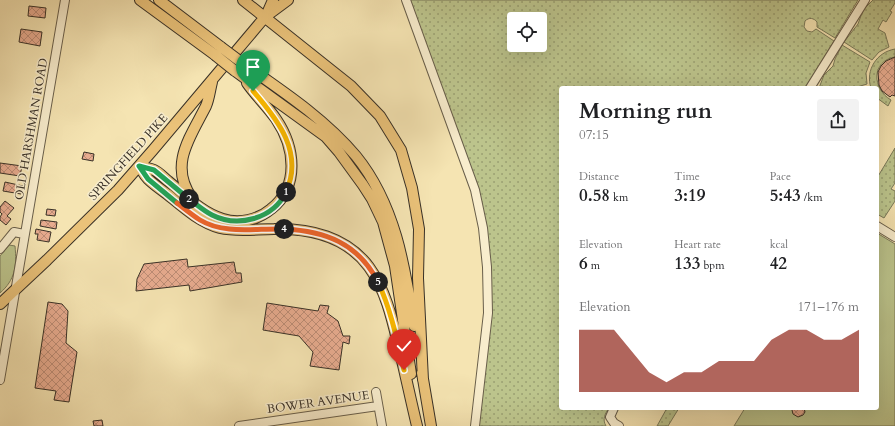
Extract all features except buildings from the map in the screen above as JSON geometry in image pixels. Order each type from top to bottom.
[{"type":"main road","points":[[140,0],[218,51],[241,62],[309,112],[339,138],[356,157],[375,184],[392,220],[401,250],[431,426]]},
{"type":"main road","points":[[139,166],[154,170],[211,215],[224,220],[234,221],[246,221],[257,218],[276,206],[284,196],[290,184],[293,170],[292,158],[284,134],[277,120],[218,51],[159,0]]},
{"type":"main road","points":[[243,0],[351,86],[380,116],[401,150],[412,188],[419,229],[418,278],[423,380]]},
{"type":"main road","name":"SPRINGFIELD PIKE","points":[[265,17],[273,0]]},
{"type":"main road","name":"SPRINGFIELD PIKE","points":[[0,304],[108,200],[139,166],[265,17],[288,0]]},
{"type":"main road","points":[[239,74],[284,105],[326,137],[360,180],[372,199],[388,240],[395,266],[420,426]]},
{"type":"main road","points":[[201,208],[194,201],[185,186],[182,176],[182,165],[186,145],[207,105],[213,79]]},
{"type":"main road","points":[[139,166],[148,179],[201,221],[211,225],[231,229],[282,229],[314,233],[329,237],[345,244],[358,255],[368,267],[384,295],[393,322],[417,426]]},
{"type":"street","name":"OLD HARSHMAN ROAD","points":[[0,380],[65,0]]},
{"type":"street","points":[[406,0],[475,190],[483,228],[487,267],[488,313],[475,426]]},
{"type":"street","points":[[811,86],[864,0]]},
{"type":"street","points":[[879,227],[895,237]]},
{"type":"street","points":[[0,249],[14,232],[24,234]]},
{"type":"street","points":[[376,392],[382,426]]},
{"type":"street","name":"BOWER AVENUE","points":[[239,426],[378,406]]},
{"type":"street","points":[[613,410],[610,417],[619,426]]},
{"type":"green space","points":[[410,0],[858,0],[835,38],[817,27],[817,22],[811,18],[805,21],[804,27],[807,31],[812,32],[816,29],[834,41],[806,86],[559,86],[559,410],[608,410],[604,417],[606,426],[479,426],[487,356],[491,286],[488,239]]},
{"type":"green space","points":[[873,0],[895,0],[895,3],[886,22],[883,20],[878,29],[885,33],[889,47],[879,52],[872,60],[844,42],[858,24],[863,10]]},
{"type":"green space","points":[[842,45],[870,62],[866,73],[867,84],[860,86],[820,86],[824,75],[833,66]]},
{"type":"green space","points":[[895,49],[895,57],[887,60],[878,69],[877,76],[879,86],[871,86],[870,75],[874,63],[883,54]]},
{"type":"green space","points":[[879,86],[885,95],[891,100],[888,106],[879,99]]},
{"type":"green space","points":[[895,148],[895,183],[891,189],[895,191],[895,201],[884,218],[879,215],[879,175]]},
{"type":"green space","points":[[879,234],[895,244],[895,426],[734,426],[744,410],[879,410]]},
{"type":"green space","points":[[9,245],[15,246],[16,260],[14,272],[9,283],[0,293],[0,256]]},
{"type":"green space","points":[[666,410],[678,410],[668,426],[657,426]]},
{"type":"route","points":[[253,91],[277,120],[289,146],[292,158],[293,170],[290,184],[284,196],[276,206],[267,213],[246,221],[224,220],[211,215],[201,208],[154,170],[139,166],[148,179],[188,212],[201,221],[211,225],[221,228],[245,230],[301,230],[329,237],[345,244],[358,255],[377,280],[384,295],[393,322],[404,370]]}]
